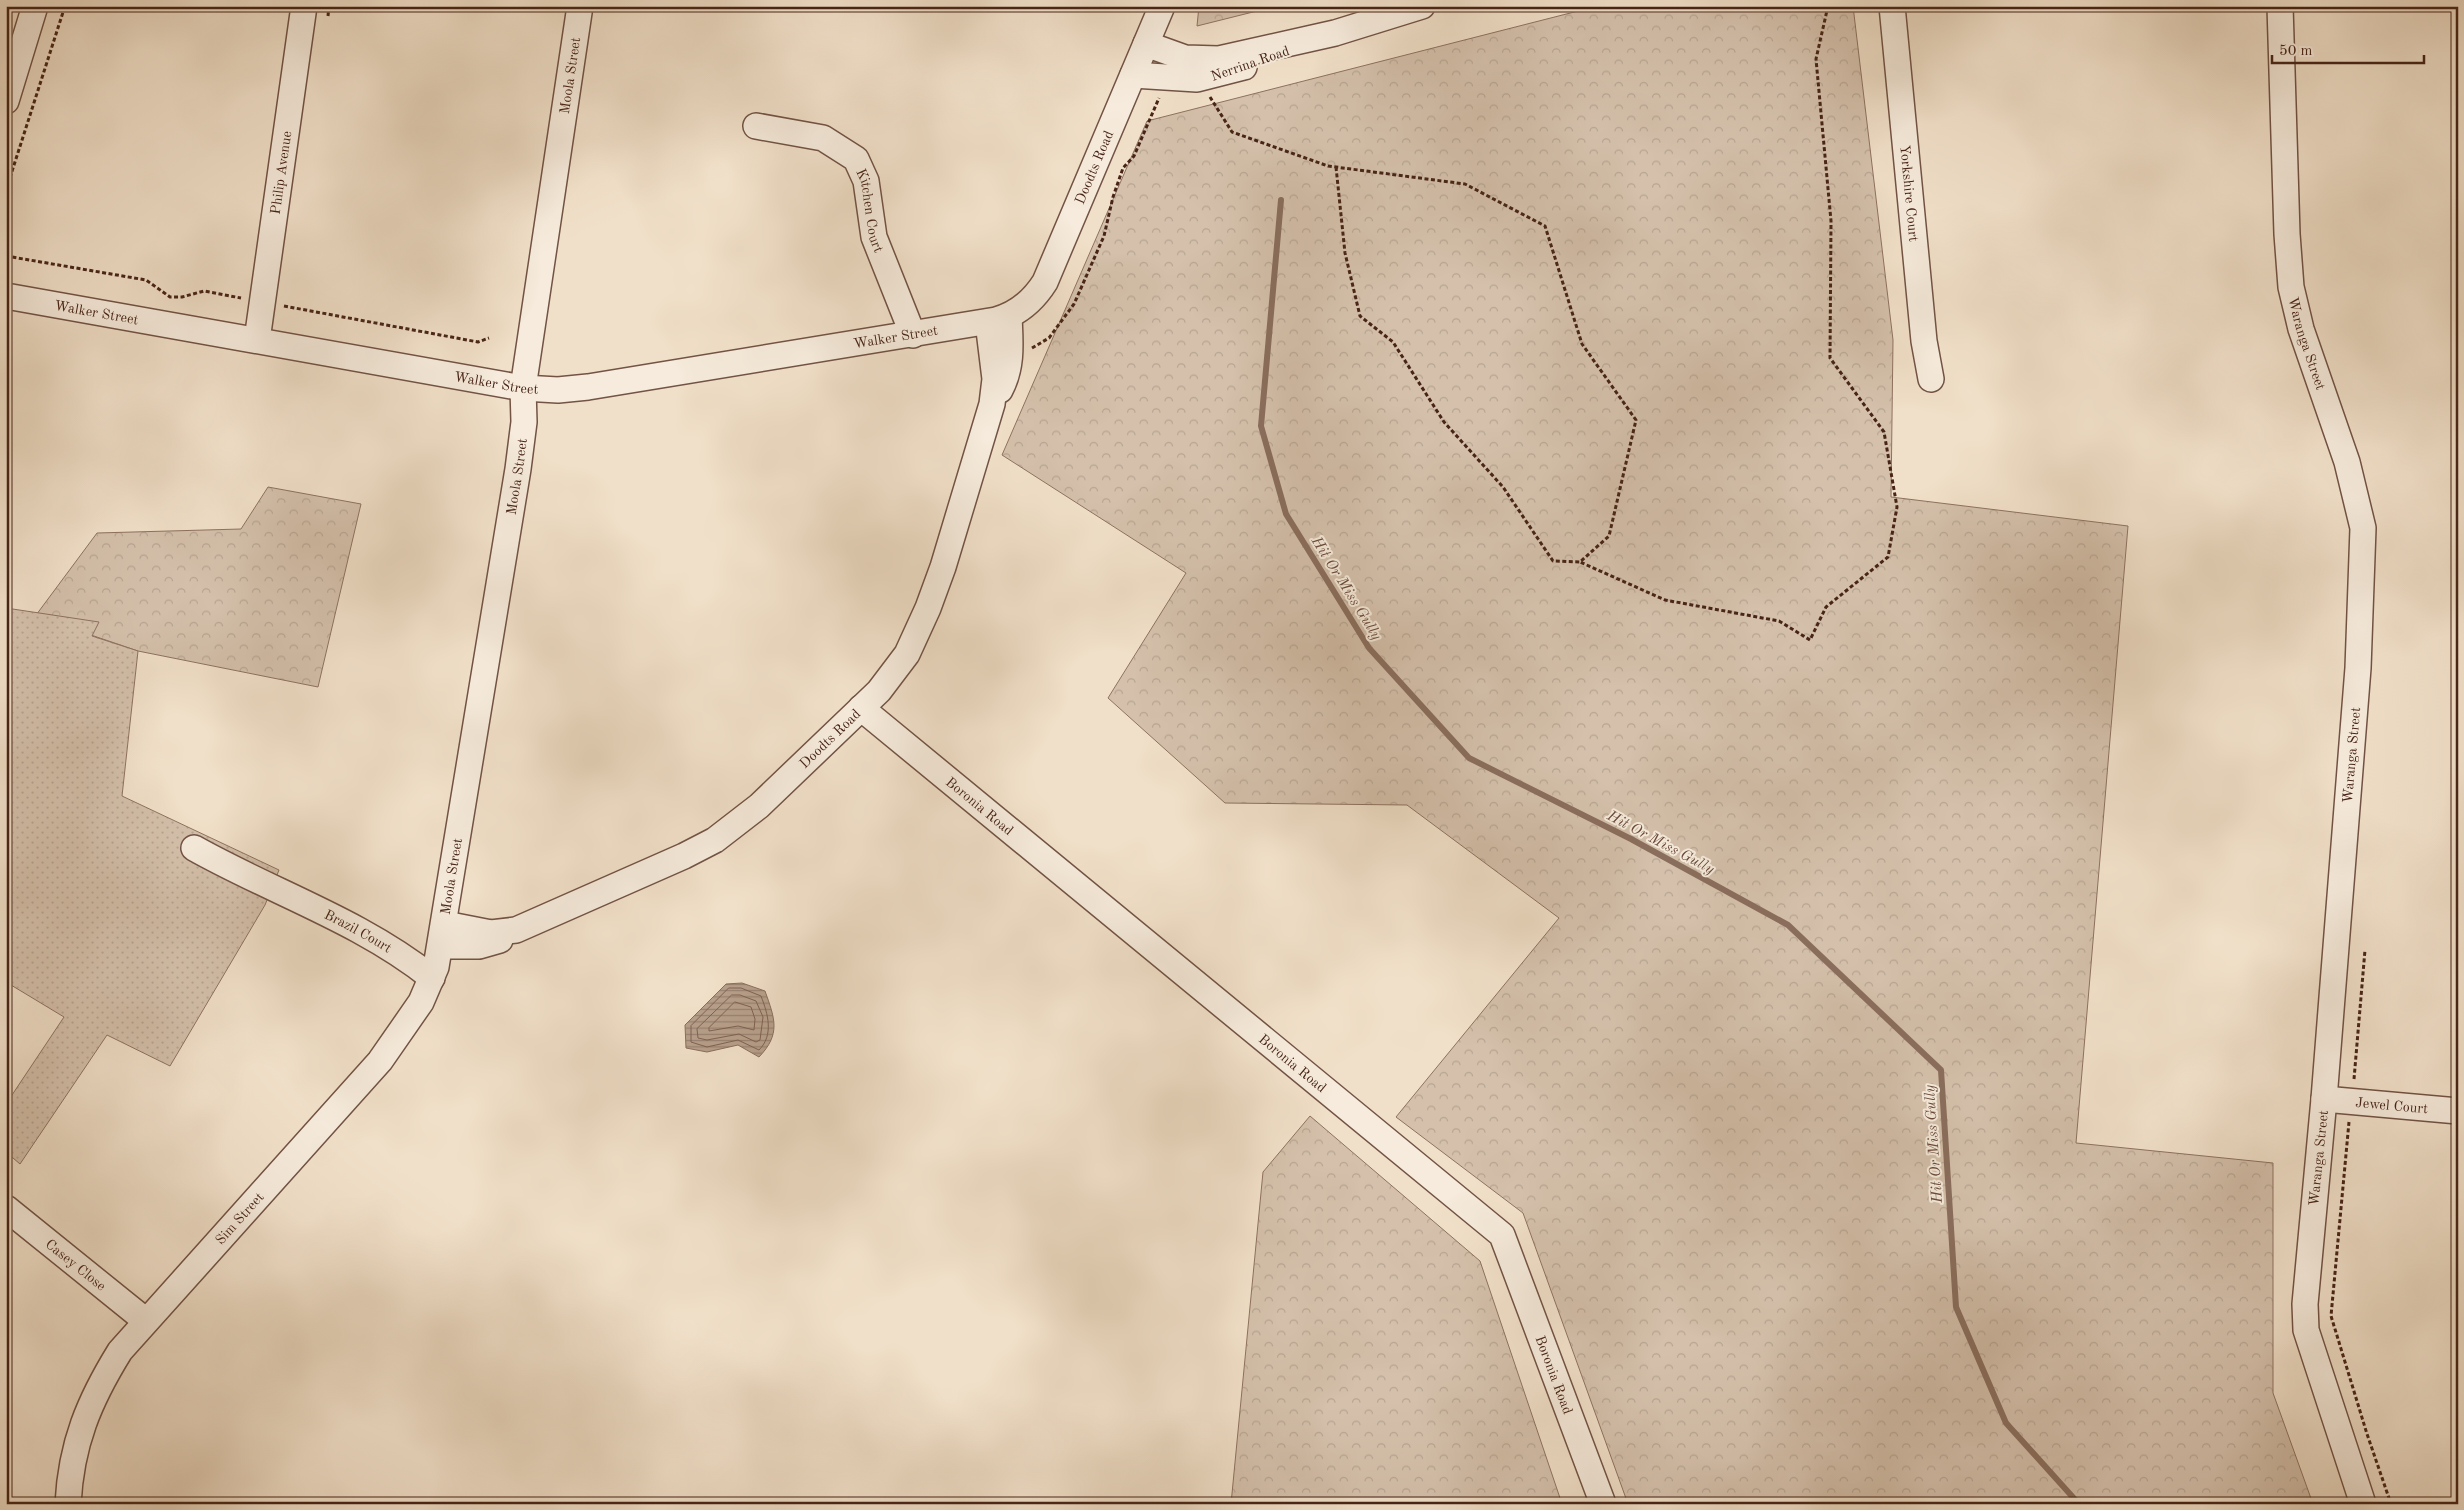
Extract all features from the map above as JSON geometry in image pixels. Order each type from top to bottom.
[{"type":"street","points":[[6,101],[35,6]]},
{"type":"street","name":"Philip Avenue","points":[[257,340],[304,6]]},
{"type":"street","name":"Moola Street","points":[[443,935],[518,469],[524,422],[523,388],[580,6]]},
{"type":"street","name":"Doodts Road","points":[[999,319],[1033,299],[1045,282],[1162,6]]},
{"type":"street","name":"Nerrina Road","points":[[1133,75],[1167,79],[1202,78],[1232,72],[1335,33],[1422,6]]},
{"type":"street","name":"Yorkshire Court","points":[[1892,6],[1924,341],[1931,379]]},
{"type":"street","name":"Waranga Street","points":[[2280,6],[2287,234],[2291,287],[2301,329],[2347,462],[2364,528],[2358,668],[2324,1099],[2306,1286],[2305,1320],[2306,1330],[2363,1504]]},
{"type":"street","name":"Nerrina Road","points":[[1146,44],[1185,58],[1209,59],[1244,54],[1335,33]]},
{"type":"street","name":"Kitchen Court","points":[[756,126],[823,138],[856,159],[866,181],[874,237],[913,335]]},
{"type":"street","name":"Walker Street","points":[[6,296],[523,388],[567,390],[913,335],[999,319]]},
{"type":"street","name":"Doodts Road","points":[[988,417],[1006,378],[1010,356],[999,319]]},
{"type":"street","name":"Doodts Road","points":[[443,935],[486,946],[521,928],[684,856],[715,840],[759,806],[862,708],[896,671],[911,647],[943,567],[988,417],[995,385],[999,319]]},
{"type":"street","name":"Boronia Road","points":[[862,708],[1502,1235],[1603,1504]]},
{"type":"street","name":"Brazil Court","points":[[194,848],[238,872],[280,890],[392,950],[432,978]]},
{"type":"street","name":"Sim Street","points":[[68,1504],[75,1450],[90,1404],[120,1352],[380,1061],[414,1013],[432,978],[443,935]]},
{"type":"street","name":"Jewel Court","points":[[2324,1099],[2458,1112]]},
{"type":"street","name":"Casey Close","points":[[6,1208],[146,1321]]},
{"type":"path","points":[[6,190],[65,6]]},
{"type":"path","points":[[1336,167],[1345,253],[1360,316],[1393,342],[1444,422],[1503,487],[1553,561],[1580,562],[1665,600],[1779,621],[1810,640],[1826,607],[1888,557],[1897,507],[1884,432],[1830,358],[1831,221],[1816,59],[1828,6]]},
{"type":"path","points":[[1202,78],[1216,108],[1232,132],[1328,166],[1465,184],[1545,226],[1582,344],[1636,420],[1609,536],[1580,562]]},
{"type":"path","points":[[1010,356],[1032,348],[1049,338],[1074,304],[1104,236],[1112,197],[1123,168],[1134,156],[1167,79]]},
{"type":"path","points":[[6,256],[146,280],[170,297],[182,297],[204,291],[241,298]]},
{"type":"path","points":[[284,307],[478,342],[489,338]]},
{"type":"path","points":[[2365,950],[2331,1316],[2367,1434],[2391,1504]]},
{"type":"green space","points":[[1199,6],[1277,6],[1197,26]]},
{"type":"green space","points":[[1605,6],[1853,6],[1893,340],[1891,497],[2128,526],[2076,1143],[2273,1163],[2273,1393],[2313,1504],[1628,1504],[1523,1213],[1396,1117],[1559,918],[1407,805],[1225,803],[1108,698],[1186,573],[1002,455],[1147,121],[1586,9]]},
{"type":"green space","points":[[268,487],[361,504],[318,687],[138,651],[88,634],[22,634],[97,533],[241,529]]},
{"type":"green space","points":[[6,608],[99,622],[92,636],[138,651],[122,796],[279,870],[265,905],[170,1066],[107,1035],[20,1164],[6,1152],[6,1104],[64,1017],[6,982]]},
{"type":"green space","points":[[1310,1116],[1480,1261],[1562,1504],[1231,1504],[1263,1172]]},
{"type":"water","points":[[742,983],[765,991],[774,1026],[771,1041],[766,1049],[759,1057],[738,1045],[707,1052],[686,1048],[685,1025],[726,984]]},
{"type":"waterway","name":"Hit Or Miss Gully","points":[[1281,200],[1261,426],[1286,514],[1369,648],[1469,758],[1631,839],[1788,925],[1941,1070],[1956,1307],[2006,1423],[2079,1504]]}]
